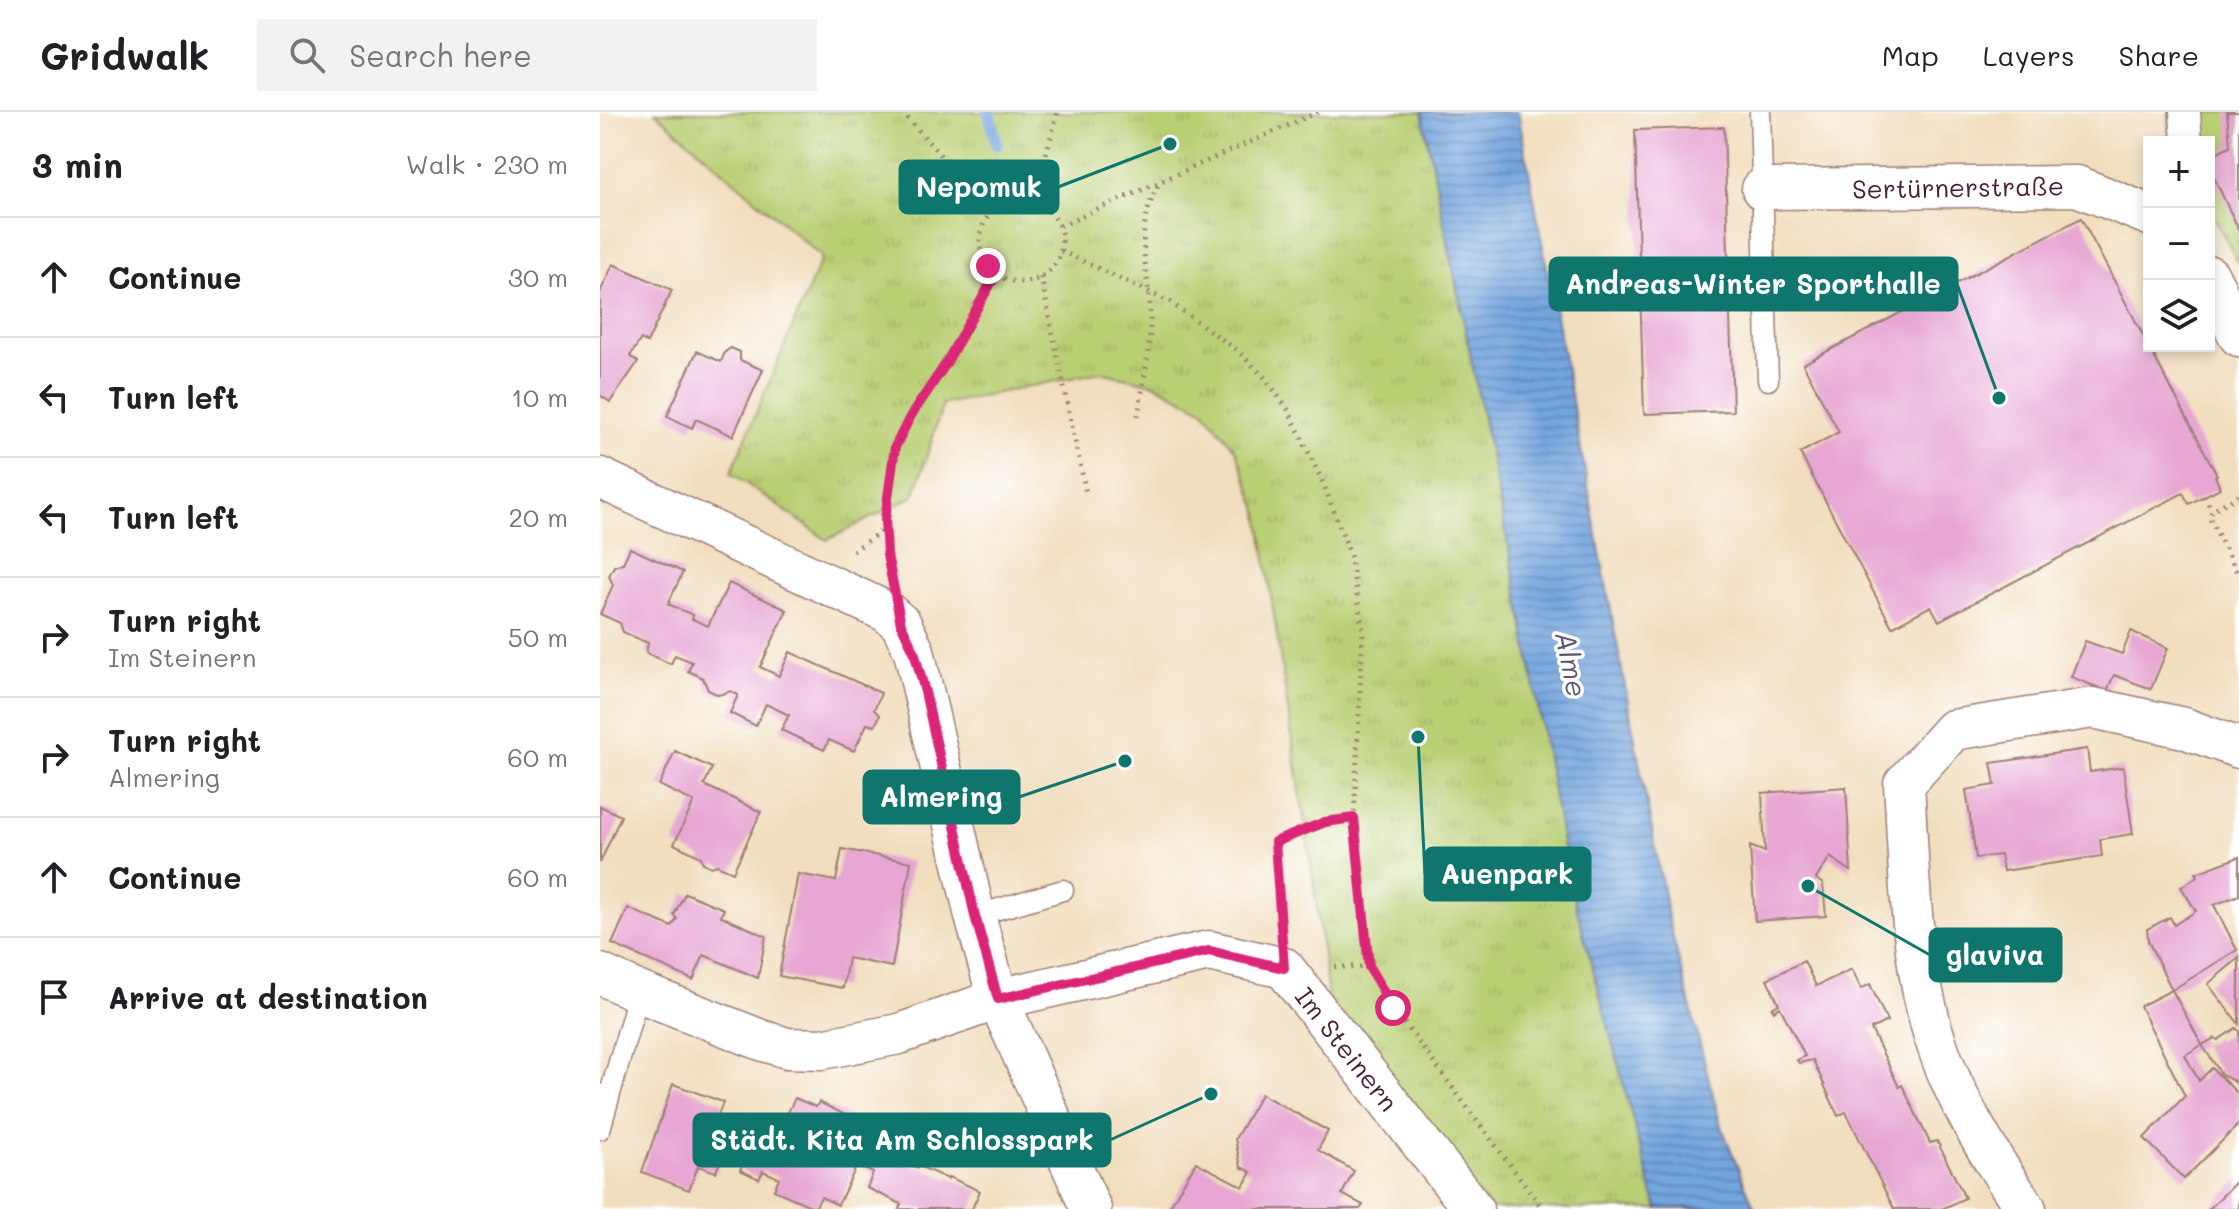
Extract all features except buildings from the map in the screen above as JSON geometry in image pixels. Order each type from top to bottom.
[{"type":"street","points":[[2185,112],[2187,136]]},
{"type":"street","name":"Sertürnerstraße","points":[[1762,189],[2077,186],[2143,213]]},
{"type":"street","points":[[2211,280],[2239,336]]},
{"type":"street","points":[[600,478],[887,612],[901,624],[914,651],[925,692],[975,916],[998,999],[1091,1209]]},
{"type":"street","points":[[2026,1209],[1987,1152],[1951,1082],[1928,1016],[1915,950],[1904,784],[1953,730],[2093,708],[2184,728],[2239,748]]},
{"type":"street","name":"Im Steinern","points":[[600,974],[761,1040],[787,1048],[822,1049],[899,1034],[998,999],[1209,951],[1284,968],[1473,1209]]},
{"type":"lane","points":[[1760,112],[1768,380]]},
{"type":"lane","points":[[975,916],[1063,890]]},
{"type":"lane","points":[[600,1129],[639,992]]},
{"type":"path","points":[[902,112],[991,212]]},
{"type":"path","points":[[1033,200],[1058,112]]},
{"type":"path","points":[[1060,226],[1318,112]]},
{"type":"path","points":[[1138,416],[1150,329],[1143,221],[1160,182]]},
{"type":"path","points":[[1033,200],[1053,215],[1060,226],[1061,251],[1057,261],[1041,277],[1018,282],[996,274],[988,266],[980,246],[984,222],[1002,204],[1033,200]]},
{"type":"path","points":[[1061,251],[1170,302],[1237,350],[1265,378],[1289,411],[1324,485],[1350,554],[1363,631],[1354,818],[1369,967],[1393,1008],[1543,1209]]},
{"type":"path","points":[[901,624],[887,555],[885,519],[895,447],[996,274]]},
{"type":"path","points":[[1041,277],[1086,493]]},
{"type":"path","points":[[2204,496],[2212,510],[2210,519],[2239,576]]},
{"type":"path","points":[[2212,510],[2239,496]]},
{"type":"path","points":[[1284,968],[1275,842],[1325,822],[1354,818]]},
{"type":"green space","points":[[655,112],[1422,112],[1519,599],[1568,876],[1658,1209],[1491,1209],[1330,1012],[1259,513],[1236,451],[1203,409],[1154,384],[1100,372],[943,404],[914,496],[827,540],[731,473],[822,257]]},
{"type":"green space","points":[[2169,112],[2239,112],[2239,264],[2215,219],[2215,136],[2170,136]]},
{"type":"water","name":"Alme","points":[[1422,112],[1518,112],[1669,922],[1720,1123],[1755,1209],[1658,1209],[1652,1192],[1568,876],[1519,599]]},
{"type":"waterway","points":[[989,112],[997,145]]},
{"type":"place","name":"Nepomuk","points":[[1170,144]]},
{"type":"place","name":"Andreas-Winter Sporthalle","points":[[1999,398]]},
{"type":"place","name":"Auenpark","points":[[1418,737]]},
{"type":"place","name":"Almering","points":[[1125,761]]},
{"type":"place","name":"glaviva","points":[[1808,886]]},
{"type":"place","name":"Städt. Kita Am Schlosspark","points":[[1211,1094]]},
{"type":"route","points":[[988,266],[996,274],[895,447],[885,519],[887,555],[901,624],[914,651],[925,692],[975,916],[998,999],[1209,951],[1284,968],[1275,842],[1325,822],[1354,818],[1369,967],[1393,1008]]}]
